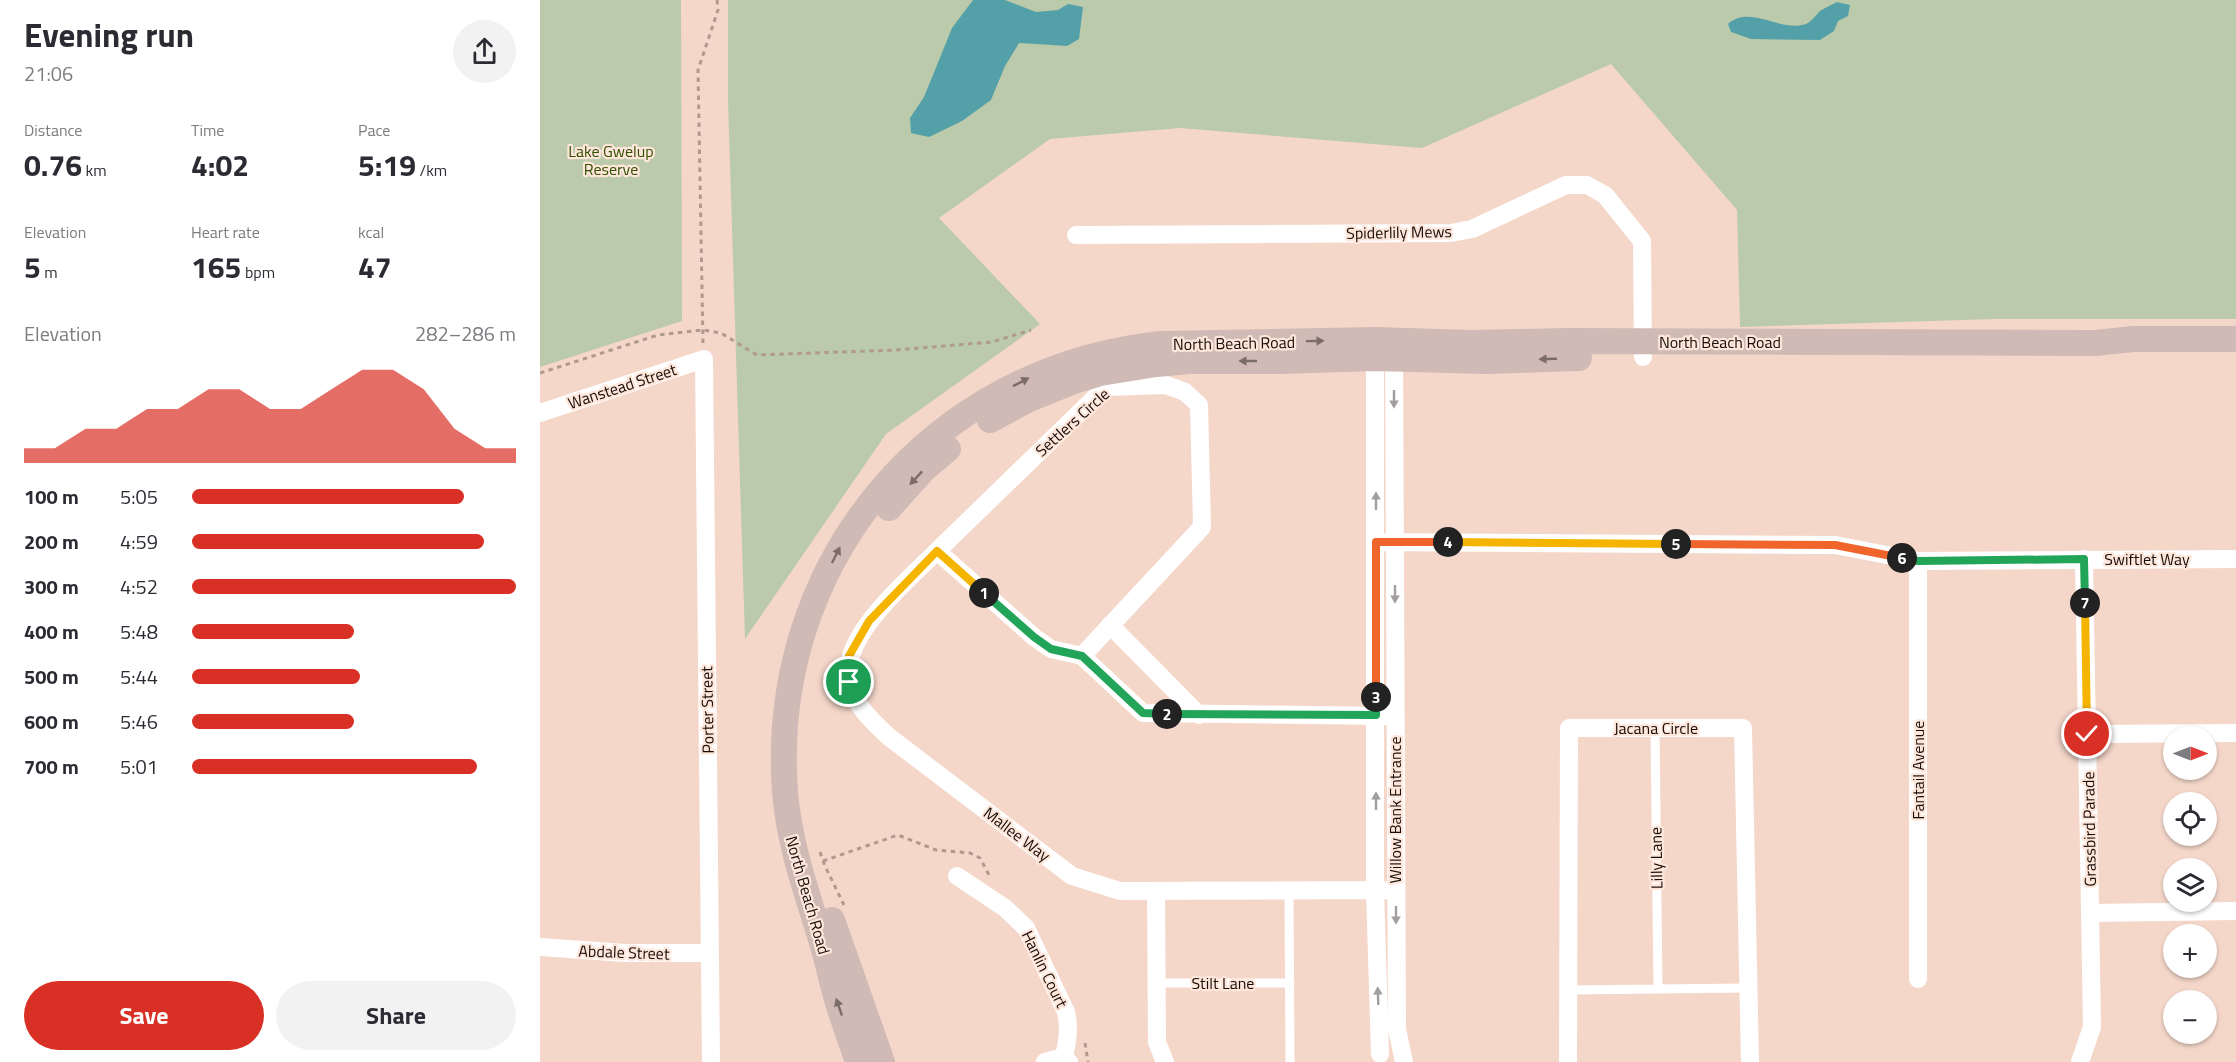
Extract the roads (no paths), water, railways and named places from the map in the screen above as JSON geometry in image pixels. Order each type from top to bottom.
[{"type":"main road","name":"North Beach Road","points":[[1643,349],[2236,339]]},
{"type":"main road","name":"North Beach Road","points":[[882,1055],[808,844],[800,805],[798,742],[804,694],[822,623],[860,546],[875,523],[924,469],[961,438],[1027,400],[1074,381],[1126,368],[1189,361],[1281,361],[1385,349],[1472,343],[1939,359],[2236,355]]},
{"type":"main road","name":"North Beach Road","points":[[858,1062],[835,994],[823,946],[795,857],[788,824],[784,749],[785,717],[800,638],[829,568],[858,518],[908,460],[961,417],[1024,380],[1090,357],[1131,347],[1161,344],[1385,349]]},
{"type":"street","name":"Spiderlily Mews","points":[[1076,235],[1451,232],[1472,229],[1566,185],[1587,185],[1605,195],[1642,241],[1643,349]]},
{"type":"street","name":"Willow Bank Entrance","points":[[1373,1058],[1376,542],[1385,349]]},
{"type":"street","name":"Willow Bank Entrance","points":[[1385,349],[1395,542],[1396,1029],[1403,1062]]},
{"type":"street","name":"Wanstead Street","points":[[540,413],[704,359]]},
{"type":"street","name":"Porter Street","points":[[704,359],[711,1062]]},
{"type":"street","name":"Settlers Circle","points":[[937,551],[1106,387],[1167,385],[1185,392],[1200,405],[1202,527],[1082,656]]},
{"type":"street","name":"Swiftlet Way","points":[[1376,542],[1835,545],[1918,561],[2236,559]]},
{"type":"street","points":[[937,551],[1034,637],[1051,649],[1082,656],[1143,713],[1395,717]]},
{"type":"street","name":"Mallee Way","points":[[937,551],[869,621],[849,656],[849,682],[864,713],[889,737],[1072,876],[1120,891],[1396,890]]},
{"type":"street","name":"Grassbird Parade","points":[[2080,1062],[2092,1027],[2084,559]]},
{"type":"street","name":"Fantail Avenue","points":[[1918,561],[1918,979]]},
{"type":"street","points":[[1110,625],[1200,715]]},
{"type":"street","name":"Jacana Circle","points":[[1568,1062],[1569,728],[1743,728],[1750,1062]]},
{"type":"street","points":[[2087,734],[2236,733]]},
{"type":"street","name":"Hanlin Court","points":[[957,876],[1005,908],[1026,928],[1066,1012],[1069,1025],[1066,1061]]},
{"type":"street","points":[[1156,892],[1157,1042],[1165,1062]]},
{"type":"street","points":[[2091,913],[2236,911]]},
{"type":"street","name":"Abdale Street","points":[[540,947],[625,953],[709,953]]},
{"type":"street","points":[[1373,1058],[1389,1054],[1403,1062]]},
{"type":"street","points":[[1045,1062],[1056,1059],[1066,1061]]},
{"type":"lane","name":"Lilly Lane","points":[[1655,728],[1658,989]]},
{"type":"lane","points":[[1289,891],[1290,1062]]},
{"type":"lane","name":"Stilt Lane","points":[[1157,983],[1290,983]]},
{"type":"lane","points":[[1567,990],[1748,988]]},
{"type":"water","points":[[973,0],[1005,0],[1036,12],[1058,10],[1068,4],[1083,7],[1079,39],[1067,46],[1019,43],[1005,66],[991,100],[962,121],[929,137],[911,133],[910,118],[924,97],[952,28]]},
{"type":"water","points":[[1837,2],[1850,5],[1848,16],[1838,21],[1834,31],[1820,40],[1751,39],[1731,32],[1728,24],[1746,17],[1786,25],[1806,24],[1820,11]]},
{"type":"park label","name":"Lake Gwelup Reserve","points":[[611,160]]}]
